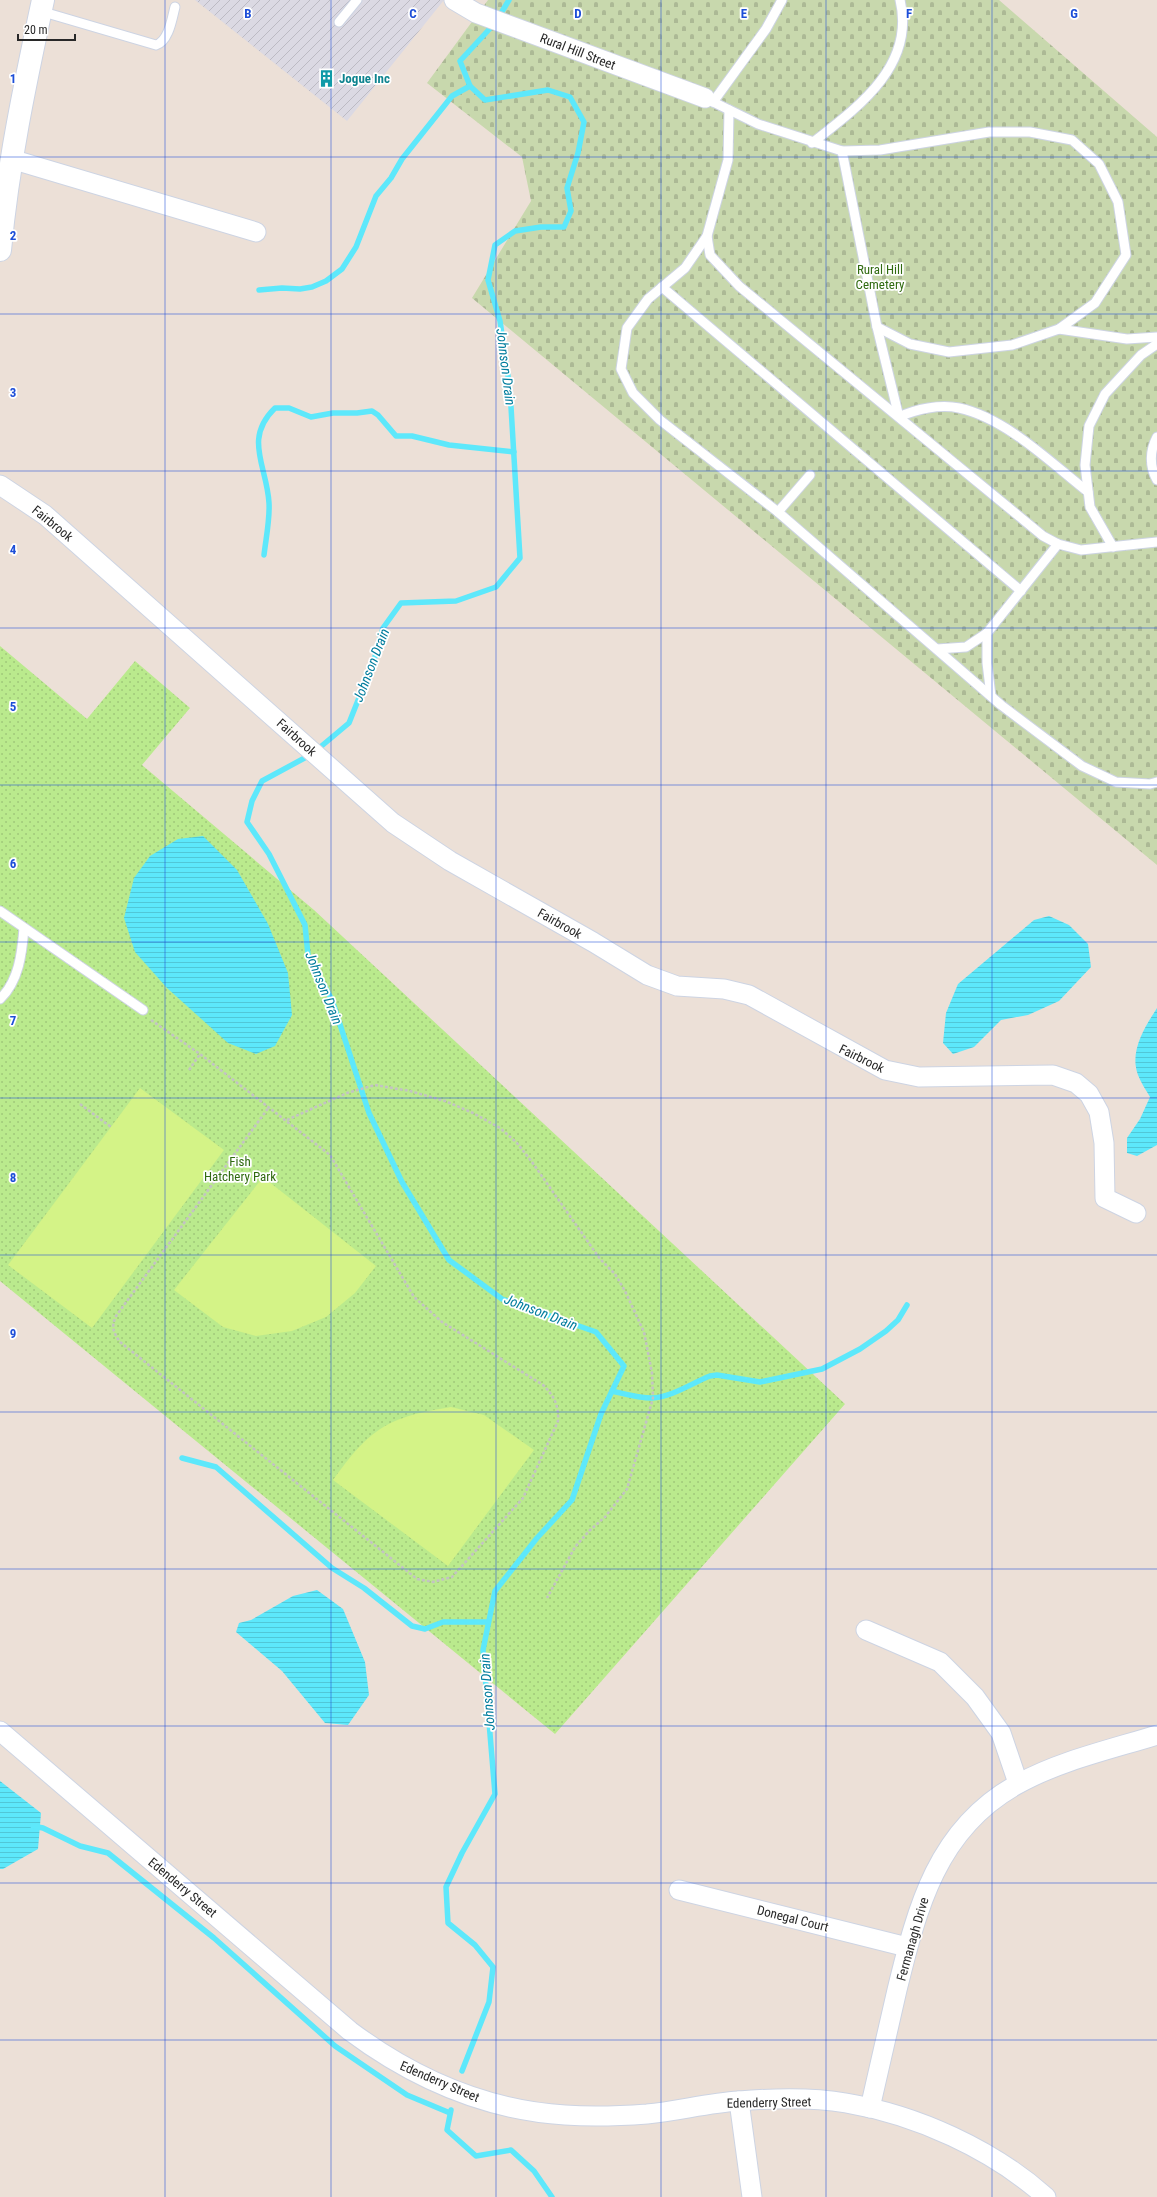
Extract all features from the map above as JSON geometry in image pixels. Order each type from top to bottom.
[{"type":"street","name":"Rural Hill Street","points":[[454,0],[476,13],[709,100]]},
{"type":"street","points":[[0,250],[2,218],[11,159],[41,6]]},
{"type":"street","points":[[11,159],[256,232]]},
{"type":"street","name":"Fairbrook","points":[[0,485],[45,515],[335,770],[393,823],[450,861],[593,942],[647,976],[662,982],[692,988],[724,989],[749,996],[840,1047],[885,1070],[900,1074],[920,1076],[1053,1075],[1076,1083],[1089,1094],[1099,1112],[1104,1143],[1105,1198],[1136,1213]]},
{"type":"street","points":[[866,1630],[940,1662],[975,1697],[1000,1733],[1018,1783]]},
{"type":"street","name":"Edenderry Street","points":[[0,1731],[350,2030],[397,2063],[422,2076],[482,2100],[529,2111],[564,2115],[596,2116],[648,2114],[739,2101],[812,2100],[845,2102],[903,2118],[968,2145],[1020,2177],[1046,2197]]},
{"type":"street","name":"Fermanagh Drive","points":[[870,2108],[907,1947],[926,1891],[949,1846],[980,1811],[1018,1783],[1050,1769],[1157,1735]]},
{"type":"street","name":"Donegal Court","points":[[679,1890],[907,1947]]},
{"type":"street","points":[[739,2101],[752,2197]]},
{"type":"lane","points":[[339,22],[357,0]]},
{"type":"lane","points":[[782,0],[766,30],[709,100],[758,124],[842,151],[880,150],[989,132],[1030,132],[1072,140],[1099,164],[1118,202],[1126,255],[1095,303],[1058,329],[1012,345],[949,352],[910,344],[877,327]]},
{"type":"lane","points":[[812,142],[866,99],[892,67],[901,36],[900,0]]},
{"type":"lane","points":[[41,6],[156,44],[162,41],[166,34],[175,7]]},
{"type":"lane","points":[[729,110],[728,160],[707,236],[685,268],[648,299],[627,328],[621,369],[633,393],[660,420],[778,512],[991,696],[1082,766],[1116,782],[1150,784],[1157,782]]},
{"type":"lane","points":[[842,151],[877,327],[899,417]]},
{"type":"lane","points":[[707,236],[710,255],[739,286],[1043,536],[1058,544],[1081,550],[1157,542]]},
{"type":"lane","points":[[662,287],[1021,591]]},
{"type":"lane","points":[[1058,329],[1127,339],[1157,337]]},
{"type":"lane","points":[[1113,547],[1090,507],[1085,465],[1089,426],[1105,394],[1141,355],[1157,344]]},
{"type":"lane","points":[[899,417],[912,411],[928,408],[958,407],[995,421],[1088,492]]},
{"type":"lane","points":[[1157,436],[1150,450],[1154,475],[1157,480]]},
{"type":"lane","points":[[778,512],[810,475]]},
{"type":"lane","points":[[937,649],[966,647],[987,633],[1058,544]]},
{"type":"lane","points":[[987,633],[987,663],[991,696]]},
{"type":"lane","points":[[0,912],[145,1014]]},
{"type":"lane","points":[[0,998],[8,991],[22,957],[24,928]]},
{"type":"path","points":[[145,1014],[287,1120],[330,1155],[414,1297],[442,1322],[543,1385],[554,1396],[558,1410],[558,1421],[524,1498],[452,1577],[433,1582],[417,1579],[120,1342],[114,1333],[112,1324],[116,1316],[269,1107]]},
{"type":"path","points":[[189,1070],[200,1054]]},
{"type":"path","points":[[287,1120],[347,1093],[375,1085],[410,1091],[445,1101],[473,1113],[500,1128],[517,1142],[600,1259],[615,1274],[644,1332],[652,1374],[653,1398],[626,1489],[605,1517],[589,1531],[575,1547],[547,1598]]},
{"type":"path","points":[[80,1104],[111,1127]]},
{"type":"shaded area","points":[[195,0],[444,0],[347,121]]},
{"type":"green space","name":"Rural Hill Cemetery","points":[[488,0],[999,0],[1157,137],[1157,865],[472,298],[531,201],[522,157],[427,83]]},
{"type":"green space","name":"Fish Hatchery Park","points":[[0,646],[87,719],[135,661],[190,708],[142,765],[314,910],[845,1404],[555,1734],[0,1281]]},
{"type":"green space","points":[[140,1088],[224,1150],[92,1328],[8,1265]]},
{"type":"green space","points":[[263,1177],[376,1266],[355,1293],[326,1317],[292,1331],[256,1336],[223,1327],[174,1290]]},
{"type":"green space","points":[[451,1407],[484,1415],[534,1450],[448,1566],[333,1480],[358,1448],[382,1428],[411,1415]]},
{"type":"water","points":[[203,836],[237,870],[268,924],[288,973],[292,1015],[275,1046],[256,1054],[228,1043],[167,988],[135,952],[124,918],[134,878],[150,856],[178,839]]},
{"type":"water","points":[[1049,916],[1069,925],[1088,944],[1091,967],[1059,1001],[1028,1015],[1001,1020],[974,1047],[953,1054],[943,1043],[946,1013],[958,984],[1034,920]]},
{"type":"water","points":[[1157,1008],[1157,1145],[1137,1156],[1127,1153],[1127,1138],[1140,1119],[1150,1097],[1138,1075],[1135,1057],[1143,1031]]},
{"type":"water","points":[[317,1590],[343,1609],[365,1662],[369,1695],[348,1725],[325,1723],[282,1671],[236,1632],[239,1623],[251,1620],[293,1596]]},
{"type":"water","points":[[0,1781],[41,1813],[38,1849],[3,1869],[0,1869]]},
{"type":"waterway","name":"Johnson Drain","points":[[462,2071],[489,2002],[493,1967],[475,1945],[448,1923],[446,1887],[462,1853],[495,1794],[483,1650],[495,1591],[537,1538],[572,1500],[601,1414],[624,1366],[596,1332],[502,1299],[449,1260],[402,1182],[369,1113],[332,1000],[308,955],[305,925],[269,854],[247,822],[252,801],[262,781],[312,754],[349,723],[374,660],[383,628],[401,603],[456,601],[496,587],[520,558],[510,390],[500,321],[488,280],[495,245],[515,231],[541,227],[564,227],[571,211],[567,188],[578,153],[584,122],[570,97],[548,90],[485,100],[470,86],[460,61],[495,23],[509,0]]},
{"type":"waterway","points":[[259,290],[282,288],[300,289],[312,287],[326,281],[342,269],[356,247],[376,196],[391,178],[402,159],[452,96],[470,86]]},
{"type":"waterway","points":[[264,555],[269,503],[259,453],[259,442],[260,431],[265,419],[275,408],[289,408],[311,417],[333,413],[357,413],[372,411],[378,415],[396,436],[412,436],[449,445],[514,452]]},
{"type":"waterway","points":[[612,1391],[637,1397],[652,1398],[667,1395],[710,1376],[717,1375],[760,1382],[822,1369],[860,1349],[886,1331],[898,1320],[907,1305]]},
{"type":"waterway","points":[[182,1458],[216,1467],[332,1568],[364,1588],[412,1626],[425,1629],[443,1622],[488,1622]]},
{"type":"waterway","points":[[33,1826],[43,1828],[80,1846],[108,1853],[214,1938],[335,2046],[407,2095],[450,2113]]},
{"type":"waterway","name":"Johnson Drain","points":[[451,2110],[447,2130],[476,2156],[511,2150],[534,2171],[552,2197]]},
{"type":"place","name":"Jogue Inc","points":[[326,78]]}]
